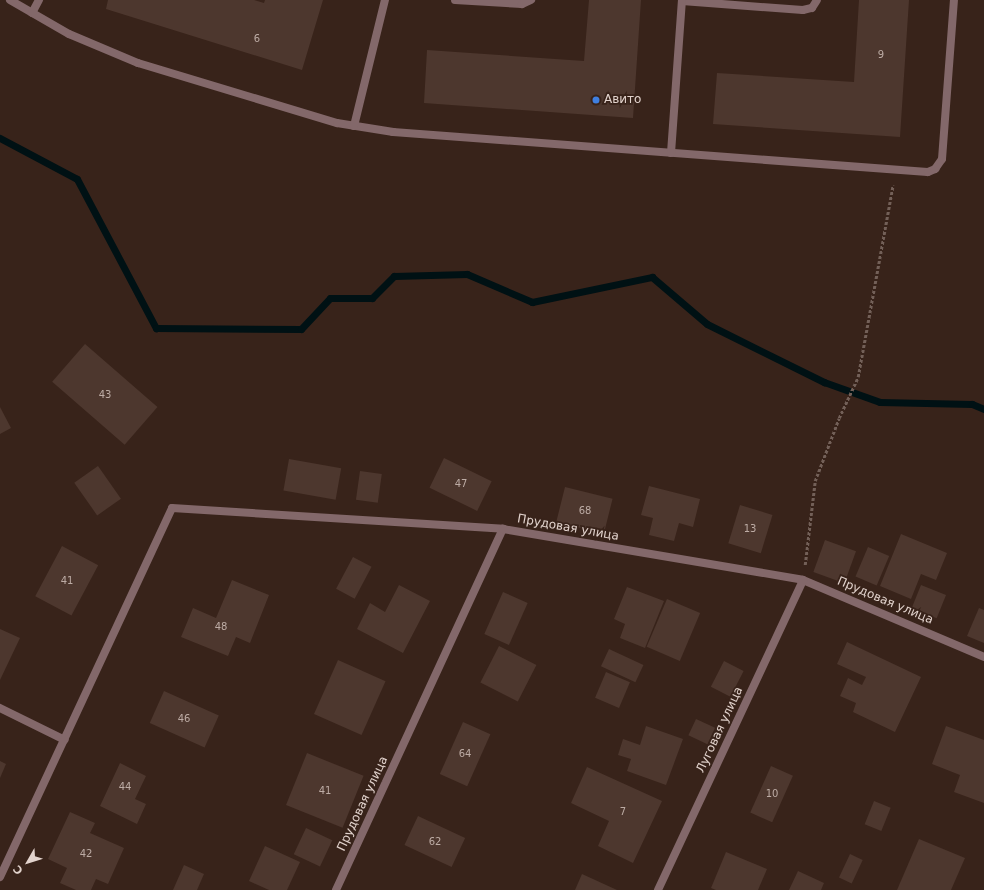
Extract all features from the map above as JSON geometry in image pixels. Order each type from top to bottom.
[{"type":"street","points":[[10,0],[84,42],[138,63],[317,119],[354,126],[393,132],[928,172],[935,169],[942,159],[954,0]]},
{"type":"street","points":[[32,13],[39,0]]},
{"type":"street","points":[[354,126],[385,0]]},
{"type":"street","points":[[455,0],[522,4],[531,0]]},
{"type":"street","points":[[671,153],[682,1],[803,10],[812,8],[817,0]]},
{"type":"street","points":[[0,877],[172,508],[503,529]]},
{"type":"street","name":"Прудовая улица","points":[[336,890],[503,529],[803,580],[984,657]]},
{"type":"street","name":"Луговая улица","points":[[658,890],[803,580]]},
{"type":"street","points":[[0,708],[65,740]]},
{"type":"path","points":[[803,580],[816,481],[839,418],[858,377],[895,170]]},
{"type":"building","points":[[108,0],[254,0],[264,3],[265,0],[323,0],[302,70],[106,9]]},
{"type":"building","points":[[589,0],[641,0],[633,118],[424,103],[427,50],[584,61]]},
{"type":"building","points":[[859,0],[909,0],[900,137],[713,124],[717,73],[854,82]]},
{"type":"building","points":[[85,344],[157,407],[125,445],[52,382]]},
{"type":"building","points":[[0,407],[11,428],[0,434]]},
{"type":"building","points":[[444,458],[492,481],[477,511],[430,488]]},
{"type":"building","points":[[289,459],[341,468],[336,500],[283,491]]},
{"type":"building","points":[[98,466],[121,499],[97,515],[74,483]]},
{"type":"building","points":[[360,471],[382,474],[378,503],[356,500]]},
{"type":"building","points":[[649,486],[700,499],[693,527],[679,523],[674,541],[649,535],[653,518],[641,515]]},
{"type":"building","points":[[565,487],[613,499],[604,534],[556,522]]},
{"type":"building","points":[[740,505],[773,515],[761,553],[728,543]]},
{"type":"building","points":[[901,534],[947,553],[936,580],[921,574],[911,599],[880,586]]},
{"type":"building","points":[[825,540],[856,551],[844,583],[813,572]]},
{"type":"building","points":[[62,546],[98,565],[71,616],[35,596]]},
{"type":"building","points":[[868,547],[889,556],[877,585],[855,576]]},
{"type":"building","points":[[353,557],[372,567],[355,599],[336,589]]},
{"type":"building","points":[[232,580],[269,595],[250,643],[236,637],[228,656],[181,637],[193,608],[216,618]]},
{"type":"building","points":[[399,585],[430,601],[403,653],[357,629],[370,603],[385,612]]},
{"type":"building","points":[[921,585],[946,595],[937,618],[912,608]]},
{"type":"building","points":[[627,587],[664,601],[645,648],[620,638],[625,624],[614,619]]},
{"type":"building","points":[[503,592],[528,603],[509,645],[484,634]]},
{"type":"building","points":[[667,599],[700,613],[680,661],[647,647]]},
{"type":"building","points":[[979,608],[984,610],[984,643],[967,636]]},
{"type":"building","points":[[0,629],[20,638],[0,680]]},
{"type":"building","points":[[847,642],[921,677],[895,732],[853,712],[856,703],[840,696],[848,678],[862,685],[866,677],[837,664]]},
{"type":"building","points":[[499,646],[536,665],[518,702],[480,683]]},
{"type":"building","points":[[609,649],[643,665],[635,682],[601,666]]},
{"type":"building","points":[[338,660],[386,681],[362,735],[314,714]]},
{"type":"building","points":[[724,661],[744,671],[730,697],[711,687]]},
{"type":"building","points":[[606,672],[630,682],[619,708],[595,698]]},
{"type":"building","points":[[164,691],[219,715],[205,747],[150,723]]},
{"type":"building","points":[[696,719],[715,728],[707,744],[688,735]]},
{"type":"building","points":[[463,722],[490,734],[467,786],[440,774]]},
{"type":"building","points":[[646,726],[683,739],[666,785],[627,771],[631,759],[618,755],[623,739],[640,745]]},
{"type":"building","points":[[946,726],[984,740],[984,803],[954,792],[960,775],[932,764]]},
{"type":"building","points":[[307,753],[364,776],[343,828],[286,805]]},
{"type":"building","points":[[0,761],[6,764],[0,778]]},
{"type":"building","points":[[120,763],[146,776],[135,799],[146,804],[137,824],[100,806]]},
{"type":"building","points":[[771,766],[793,776],[772,822],[750,813]]},
{"type":"building","points":[[587,767],[662,801],[633,863],[598,846],[609,821],[571,803]]},
{"type":"building","points":[[874,801],[891,808],[881,831],[865,824]]},
{"type":"building","points":[[70,812],[95,823],[90,833],[124,848],[108,884],[96,879],[91,890],[76,890],[60,883],[67,868],[48,859]]},
{"type":"building","points":[[418,816],[465,838],[452,867],[404,845]]},
{"type":"building","points":[[306,828],[332,840],[320,867],[294,854]]},
{"type":"building","points":[[919,839],[965,858],[951,890],[897,890]]},
{"type":"building","points":[[265,846],[300,862],[287,890],[269,890],[249,881]]},
{"type":"building","points":[[726,852],[767,869],[758,890],[716,890],[711,888]]},
{"type":"building","points":[[850,854],[863,860],[852,883],[839,878]]},
{"type":"building","points":[[184,865],[204,874],[197,890],[173,890]]},
{"type":"building","points":[[798,871],[824,883],[821,890],[789,890]]},
{"type":"building","points":[[582,874],[617,890],[575,890]]},
{"type":"waterway","points":[[0,138],[77,179],[156,328],[301,329],[330,298],[372,298],[394,276],[467,274],[532,302],[652,277],[707,324],[824,382],[880,402],[972,404],[984,409]]},
{"type":"place","name":"Авито","points":[[596,100]]}]
